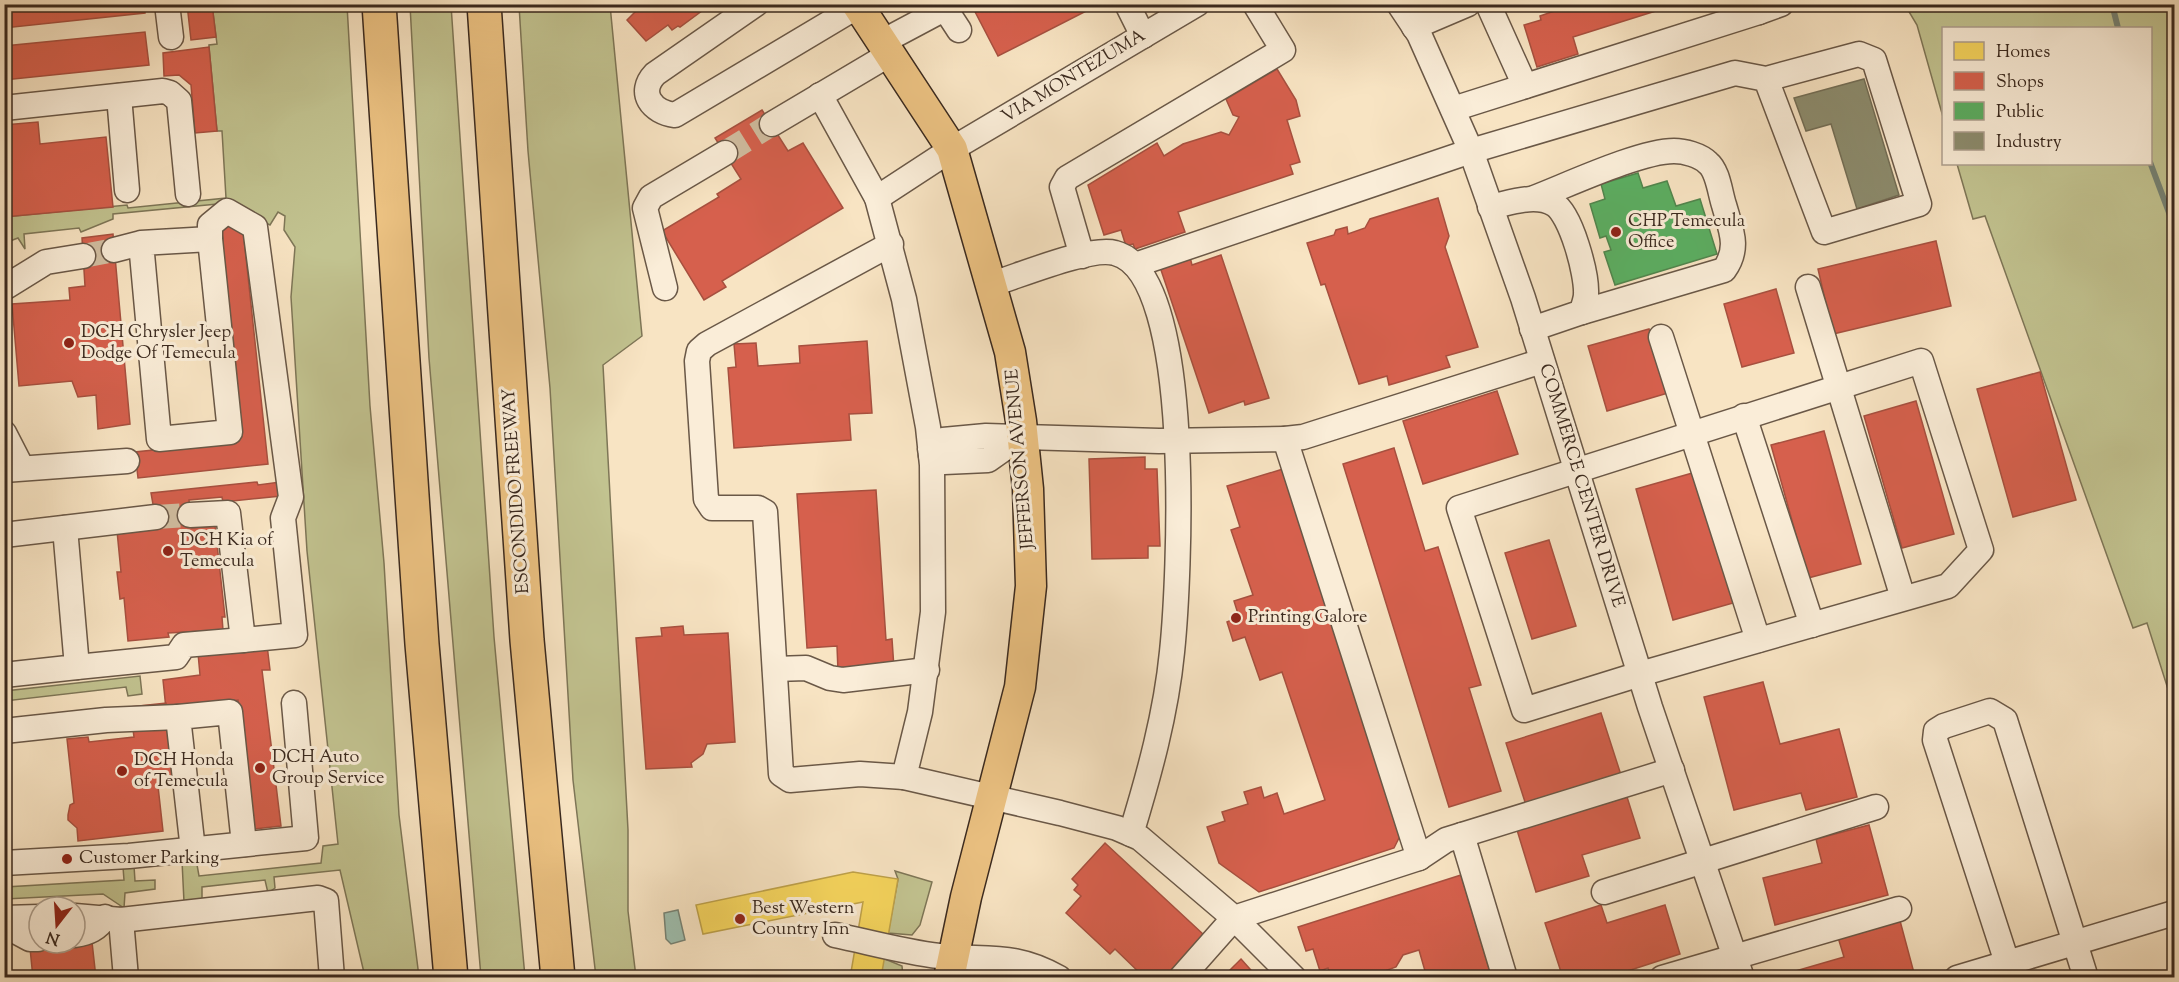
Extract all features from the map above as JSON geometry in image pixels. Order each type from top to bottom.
[{"type":"highway","points":[[379,4],[422,633],[451,978]]},
{"type":"highway","name":"ESCONDIDO FREEWAY","points":[[484,4],[526,629],[558,978]]},
{"type":"main road","name":"JEFFERSON AVENUE","points":[[857,5],[952,149],[1010,352],[1028,489],[1031,586],[1020,687],[951,967]]},
{"type":"street","points":[[168,4],[171,37]]},
{"type":"street","points":[[756,4],[655,74],[647,82],[646,90],[654,105],[664,114],[675,115],[857,5]]},
{"type":"street","points":[[1127,4],[1143,36]]},
{"type":"street","name":"VIA MONTEZUMA","points":[[877,198],[952,149],[1197,4]]},
{"type":"street","points":[[1082,256],[1062,187],[1067,178],[1283,50],[1255,4]]},
{"type":"street","name":"COMMERCE CENTER DRIVE","points":[[1399,4],[1414,27],[1471,151],[1532,329],[1640,674],[1739,967]]},
{"type":"street","points":[[1414,27],[1468,4]]},
{"type":"street","points":[[1488,4],[1525,86]]},
{"type":"street","points":[[772,124],[820,95],[943,7],[958,30]]},
{"type":"street","points":[[1453,109],[1765,7]]},
{"type":"street","points":[[1135,266],[1471,151],[1735,73],[1766,79],[1859,54],[1874,60],[1919,204],[1824,232],[1766,79]]},
{"type":"street","points":[[4,108],[163,91],[170,93],[179,101],[188,194]]},
{"type":"street","points":[[820,95],[877,198],[891,244],[919,370],[930,452],[933,612],[927,670],[904,777]]},
{"type":"street","points":[[119,96],[127,190]]},
{"type":"street","points":[[1490,207],[1534,198],[1654,153],[1675,150],[1698,156],[1710,164],[1717,180],[1735,243],[1733,258],[1724,270],[1532,329]]},
{"type":"street","points":[[665,288],[645,208],[651,197],[725,153]]},
{"type":"street","points":[[1534,198],[1554,204],[1566,216],[1585,278],[1586,295],[1582,312]]},
{"type":"street","points":[[4,675],[176,657],[184,645],[295,635],[283,518],[291,497],[275,394],[266,296],[255,227],[227,211],[210,225],[230,432],[159,439],[141,243]]},
{"type":"street","points":[[114,250],[141,243],[210,239]]},
{"type":"street","points":[[891,244],[707,344],[699,351],[697,361],[706,499],[712,508],[758,507],[765,512],[781,774],[790,780],[861,774],[904,777],[1131,834],[1155,850],[1234,918],[1294,978]]},
{"type":"street","points":[[992,284],[1082,256],[1115,253],[1141,272],[1161,318],[1174,381],[1178,440],[1176,594],[1172,654],[1159,729],[1131,834]]},
{"type":"street","points":[[4,288],[46,262],[83,256]]},
{"type":"street","points":[[1808,287],[1903,598]]},
{"type":"street","points":[[1661,337],[1758,640]]},
{"type":"street","points":[[930,452],[943,440],[1022,436],[1178,440],[1303,437],[1542,361]]},
{"type":"street","points":[[1921,361],[1981,550],[1948,586],[1640,674],[1524,710],[1458,508],[1838,387],[1921,361]]},
{"type":"street","points":[[1744,416],[1812,625]]},
{"type":"street","points":[[4,433],[13,469],[128,461]]},
{"type":"street","points":[[1285,439],[1419,858]]},
{"type":"street","points":[[190,515],[228,513],[243,640]]},
{"type":"street","points":[[4,535],[156,517]]},
{"type":"street","points":[[65,528],[77,667]]},
{"type":"street","points":[[775,669],[806,668],[830,678],[843,680],[927,670]]},
{"type":"street","points":[[4,863],[193,850],[306,838],[294,703]]},
{"type":"street","points":[[2010,970],[1935,740],[1936,731],[1944,726],[1990,711],[2005,720],[2086,978]]},
{"type":"street","points":[[4,731],[106,720],[230,712],[244,844]]},
{"type":"street","points":[[178,717],[193,850]]},
{"type":"street","points":[[1181,978],[1234,918],[1419,858],[1446,840],[1672,770]]},
{"type":"street","points":[[1604,892],[1702,859],[1876,807]]},
{"type":"street","points":[[1462,835],[1505,978]]},
{"type":"street","points":[[87,917],[113,919],[318,898],[326,901],[332,978]]},
{"type":"street","points":[[1662,978],[1739,967],[1899,909]]},
{"type":"street","points":[[1957,978],[2010,970],[2075,943],[2175,913]]},
{"type":"street","points":[[4,918],[27,925]]},
{"type":"street","points":[[87,933],[113,919]]},
{"type":"street","points":[[113,919],[126,978]]},
{"type":"street","points":[[4,925],[27,937]]},
{"type":"street","points":[[835,936],[951,967],[991,957],[1016,960],[1036,965],[1059,978]]},
{"type":"green space","points":[[212,5],[347,5],[370,406],[384,563],[399,815],[419,977],[365,977],[340,870],[274,877],[275,888],[268,893],[265,880],[202,887],[202,900],[184,902],[182,861],[196,859],[199,876],[321,863],[323,846],[338,844],[307,551],[291,297],[295,247],[284,230],[285,216],[278,212],[270,225],[228,203],[113,214],[113,219],[81,232],[79,228],[24,234],[25,249],[18,238],[5,243],[4,217],[226,198],[222,131],[217,131],[209,47],[209,45],[217,44]]},
{"type":"green space","points":[[410,5],[451,5],[494,637],[525,977],[481,977],[429,358]]},
{"type":"green space","points":[[519,5],[610,5],[642,336],[603,365],[628,830],[628,911],[636,977],[596,977],[573,780],[550,388],[528,151]]},
{"type":"green space","points":[[1905,5],[2174,5],[2174,708],[2147,623],[2133,628],[1985,216],[1973,219],[1957,165],[2152,165],[2152,27],[1942,27],[1942,113],[1917,25]]},
{"type":"green space","points":[[140,676],[142,694],[128,696],[126,687],[5,701],[5,691]]},
{"type":"green space","points":[[134,866],[135,881],[155,880],[155,889],[125,893],[124,908],[103,894],[27,895],[27,898],[5,899],[5,887],[124,880],[123,867]]},
{"type":"green space","points":[[895,871],[932,882],[920,925],[912,935],[888,933],[898,879]]},
{"type":"green space","points":[[880,957],[902,966],[903,977],[878,978]]},
{"type":"shaded area","points":[[678,910],[685,940],[671,944],[666,939],[664,913]]},
{"type":"building: Homes","name":"Best Western Country Inn","points":[[853,872],[898,879],[881,978],[850,978],[863,902],[703,934],[696,905]]},
{"type":"building: Shops","points":[[4,4],[145,4],[145,13],[4,28]]},
{"type":"building: Shops","points":[[187,4],[212,4],[216,37],[191,40]]},
{"type":"building: Shops","points":[[971,4],[1098,4],[1098,5],[998,56]]},
{"type":"building: Shops","points":[[1562,4],[1678,4],[1573,37],[1578,54],[1537,67],[1524,25],[1541,20],[1540,16],[1563,8]]},
{"type":"building: Shops","points":[[642,5],[710,5],[680,27],[672,30],[668,25],[646,41],[627,20]]},
{"type":"building: Shops","points":[[145,32],[149,65],[4,80],[4,46]]},
{"type":"building: Shops","points":[[209,47],[217,131],[195,133],[191,85],[179,75],[164,76],[163,53]]},
{"type":"building: Shops","points":[[1277,69],[1296,100],[1300,116],[1287,120],[1300,162],[1290,165],[1293,174],[1178,212],[1185,232],[1135,249],[1133,244],[1126,246],[1121,230],[1104,235],[1088,185],[1157,143],[1164,156],[1183,144],[1221,132],[1229,135],[1239,117],[1233,115],[1226,99]]},
{"type":"building: Shops","points":[[762,110],[788,151],[803,143],[843,208],[722,281],[726,287],[704,300],[662,231],[719,197],[717,194],[741,179],[715,138]]},
{"type":"building: Shops","points":[[38,122],[40,144],[106,137],[113,207],[4,217],[4,125]]},
{"type":"building: Shops","points":[[1438,198],[1449,236],[1445,247],[1478,347],[1446,356],[1450,367],[1389,385],[1387,376],[1359,384],[1325,284],[1321,285],[1307,243],[1334,235],[1336,230],[1347,227],[1348,234],[1365,228],[1370,219]]},
{"type":"building: Shops","points":[[242,220],[268,464],[138,478],[135,452],[239,441],[215,223]]},
{"type":"building: Shops","name":"DCH Chrysler Jeep Dodge Of Temecula","points":[[113,234],[130,424],[98,429],[96,395],[78,397],[72,381],[19,386],[12,304],[70,300],[69,288],[85,286],[82,238]]},
{"type":"building: Shops","points":[[1936,241],[1951,306],[1833,334],[1818,269]]},
{"type":"building: Shops","points":[[1221,255],[1269,398],[1245,405],[1244,401],[1209,413],[1160,267],[1190,257],[1192,265]]},
{"type":"building: Shops","points":[[1776,289],[1794,353],[1742,367],[1724,304]]},
{"type":"building: Shops","points":[[1649,329],[1668,393],[1607,411],[1588,346]]},
{"type":"building: Shops","points":[[867,341],[872,413],[849,414],[851,440],[734,448],[728,368],[736,367],[734,344],[756,343],[758,366],[800,363],[799,346]]},
{"type":"building: Shops","points":[[2040,372],[2076,500],[2013,517],[1977,389]]},
{"type":"building: Shops","points":[[1497,391],[1518,454],[1423,484],[1403,421]]},
{"type":"building: Shops","points":[[1916,401],[1954,534],[1902,548],[1864,416]]},
{"type":"building: Shops","points":[[1824,431],[1861,564],[1808,578],[1771,445]]},
{"type":"building: Shops","points":[[1394,448],[1425,551],[1438,547],[1481,685],[1469,688],[1501,791],[1449,807],[1343,464]]},
{"type":"building: Shops","points":[[1145,457],[1145,469],[1157,469],[1160,546],[1148,546],[1148,558],[1092,559],[1089,459]]},
{"type":"building: Shops","points":[[1283,469],[1400,836],[1394,848],[1259,892],[1219,863],[1207,827],[1225,821],[1222,812],[1248,804],[1244,792],[1261,787],[1264,798],[1277,793],[1284,814],[1325,800],[1282,672],[1260,680],[1245,637],[1233,641],[1227,622],[1239,617],[1234,601],[1253,595],[1231,530],[1240,527],[1227,486]]},
{"type":"building: Shops","points":[[1696,472],[1733,603],[1673,620],[1636,489]]},
{"type":"building: Shops","name":"DCH Kia of Temecula","points":[[257,482],[258,485],[280,482],[281,496],[223,502],[222,497],[189,500],[192,528],[215,526],[225,617],[222,617],[223,630],[168,633],[169,637],[128,641],[124,598],[120,599],[117,572],[121,572],[117,531],[157,527],[151,493]]},
{"type":"building: Shops","points":[[876,490],[886,640],[892,639],[894,668],[838,671],[837,646],[807,648],[797,494]]},
{"type":"building: Shops","points":[[1549,540],[1576,626],[1532,639],[1505,553]]},
{"type":"building: Shops","points":[[683,626],[684,635],[728,633],[735,742],[707,744],[703,754],[691,763],[692,767],[646,769],[636,638],[662,636],[661,628]]},
{"type":"building: Shops","name":"DCH Auto Group Service","points":[[267,645],[270,670],[262,670],[281,826],[254,829],[238,700],[166,709],[163,680],[200,675],[198,653]]},
{"type":"building: Shops","points":[[1763,682],[1780,744],[1839,729],[1857,797],[1806,810],[1801,793],[1734,810],[1704,697]]},
{"type":"building: Shops","name":"DCH Honda of Temecula","points":[[166,703],[176,783],[158,786],[163,831],[78,841],[77,828],[68,820],[70,805],[74,803],[67,739],[88,737],[89,742],[134,737],[130,707]]},
{"type":"building: Shops","points":[[1601,713],[1621,775],[1526,805],[1506,743]]},
{"type":"building: Shops","points":[[1627,797],[1640,838],[1582,855],[1589,876],[1536,892],[1517,830]]},
{"type":"building: Shops","points":[[1869,825],[1888,895],[1775,925],[1763,878],[1822,863],[1816,839]]},
{"type":"building: Shops","points":[[1105,843],[1204,935],[1164,978],[1145,978],[1115,949],[1110,954],[1066,913],[1081,896],[1074,890],[1078,885],[1072,879]]},
{"type":"building: Shops","points":[[1461,875],[1492,978],[1427,978],[1419,950],[1403,955],[1396,967],[1365,978],[1331,978],[1328,968],[1320,971],[1313,949],[1306,951],[1298,927]]},
{"type":"building: Shops","points":[[1601,905],[1607,923],[1665,905],[1680,954],[1606,978],[1563,978],[1545,923]]},
{"type":"building: Shops","points":[[1899,917],[1914,973],[1897,978],[1794,978],[1792,972],[1844,957],[1837,934]]},
{"type":"building: Shops","points":[[87,942],[92,942],[96,978],[33,978],[31,955],[87,955]]},
{"type":"building: Shops","points":[[1241,959],[1258,978],[1222,978]]},
{"type":"building: Public","points":[[1638,173],[1643,188],[1667,181],[1676,206],[1700,199],[1717,254],[1615,285],[1604,252],[1611,250],[1606,236],[1600,238],[1590,204],[1605,199],[1601,184]]},
{"type":"building: Industry","points":[[1864,79],[1899,195],[1857,209],[1831,124],[1806,131],[1794,98]]},
{"type":"waterway","points":[[2112,4],[2118,27]]},
{"type":"waterway","points":[[2151,165],[2174,226]]},
{"type":"tunnel","points":[[725,153],[772,124]]},
{"type":"tunnel","points":[[83,256],[114,250]]},
{"type":"tunnel","points":[[156,517],[190,515]]},
{"type":"place","name":"CHP Temecula Office","points":[[1616,232]]},
{"type":"place","name":"DCH Chrysler Jeep Dodge Of Temecula","points":[[69,343]]},
{"type":"place","name":"DCH Kia of Temecula","points":[[168,551]]},
{"type":"place","name":"Printing Galore","points":[[1236,618]]},
{"type":"place","name":"DCH Auto Group Service","points":[[260,768]]},
{"type":"place","name":"DCH Honda of Temecula","points":[[122,771]]},
{"type":"place","name":"Customer Parking","points":[[67,859]]},
{"type":"place","name":"Best Western Country Inn","points":[[740,919]]}]
